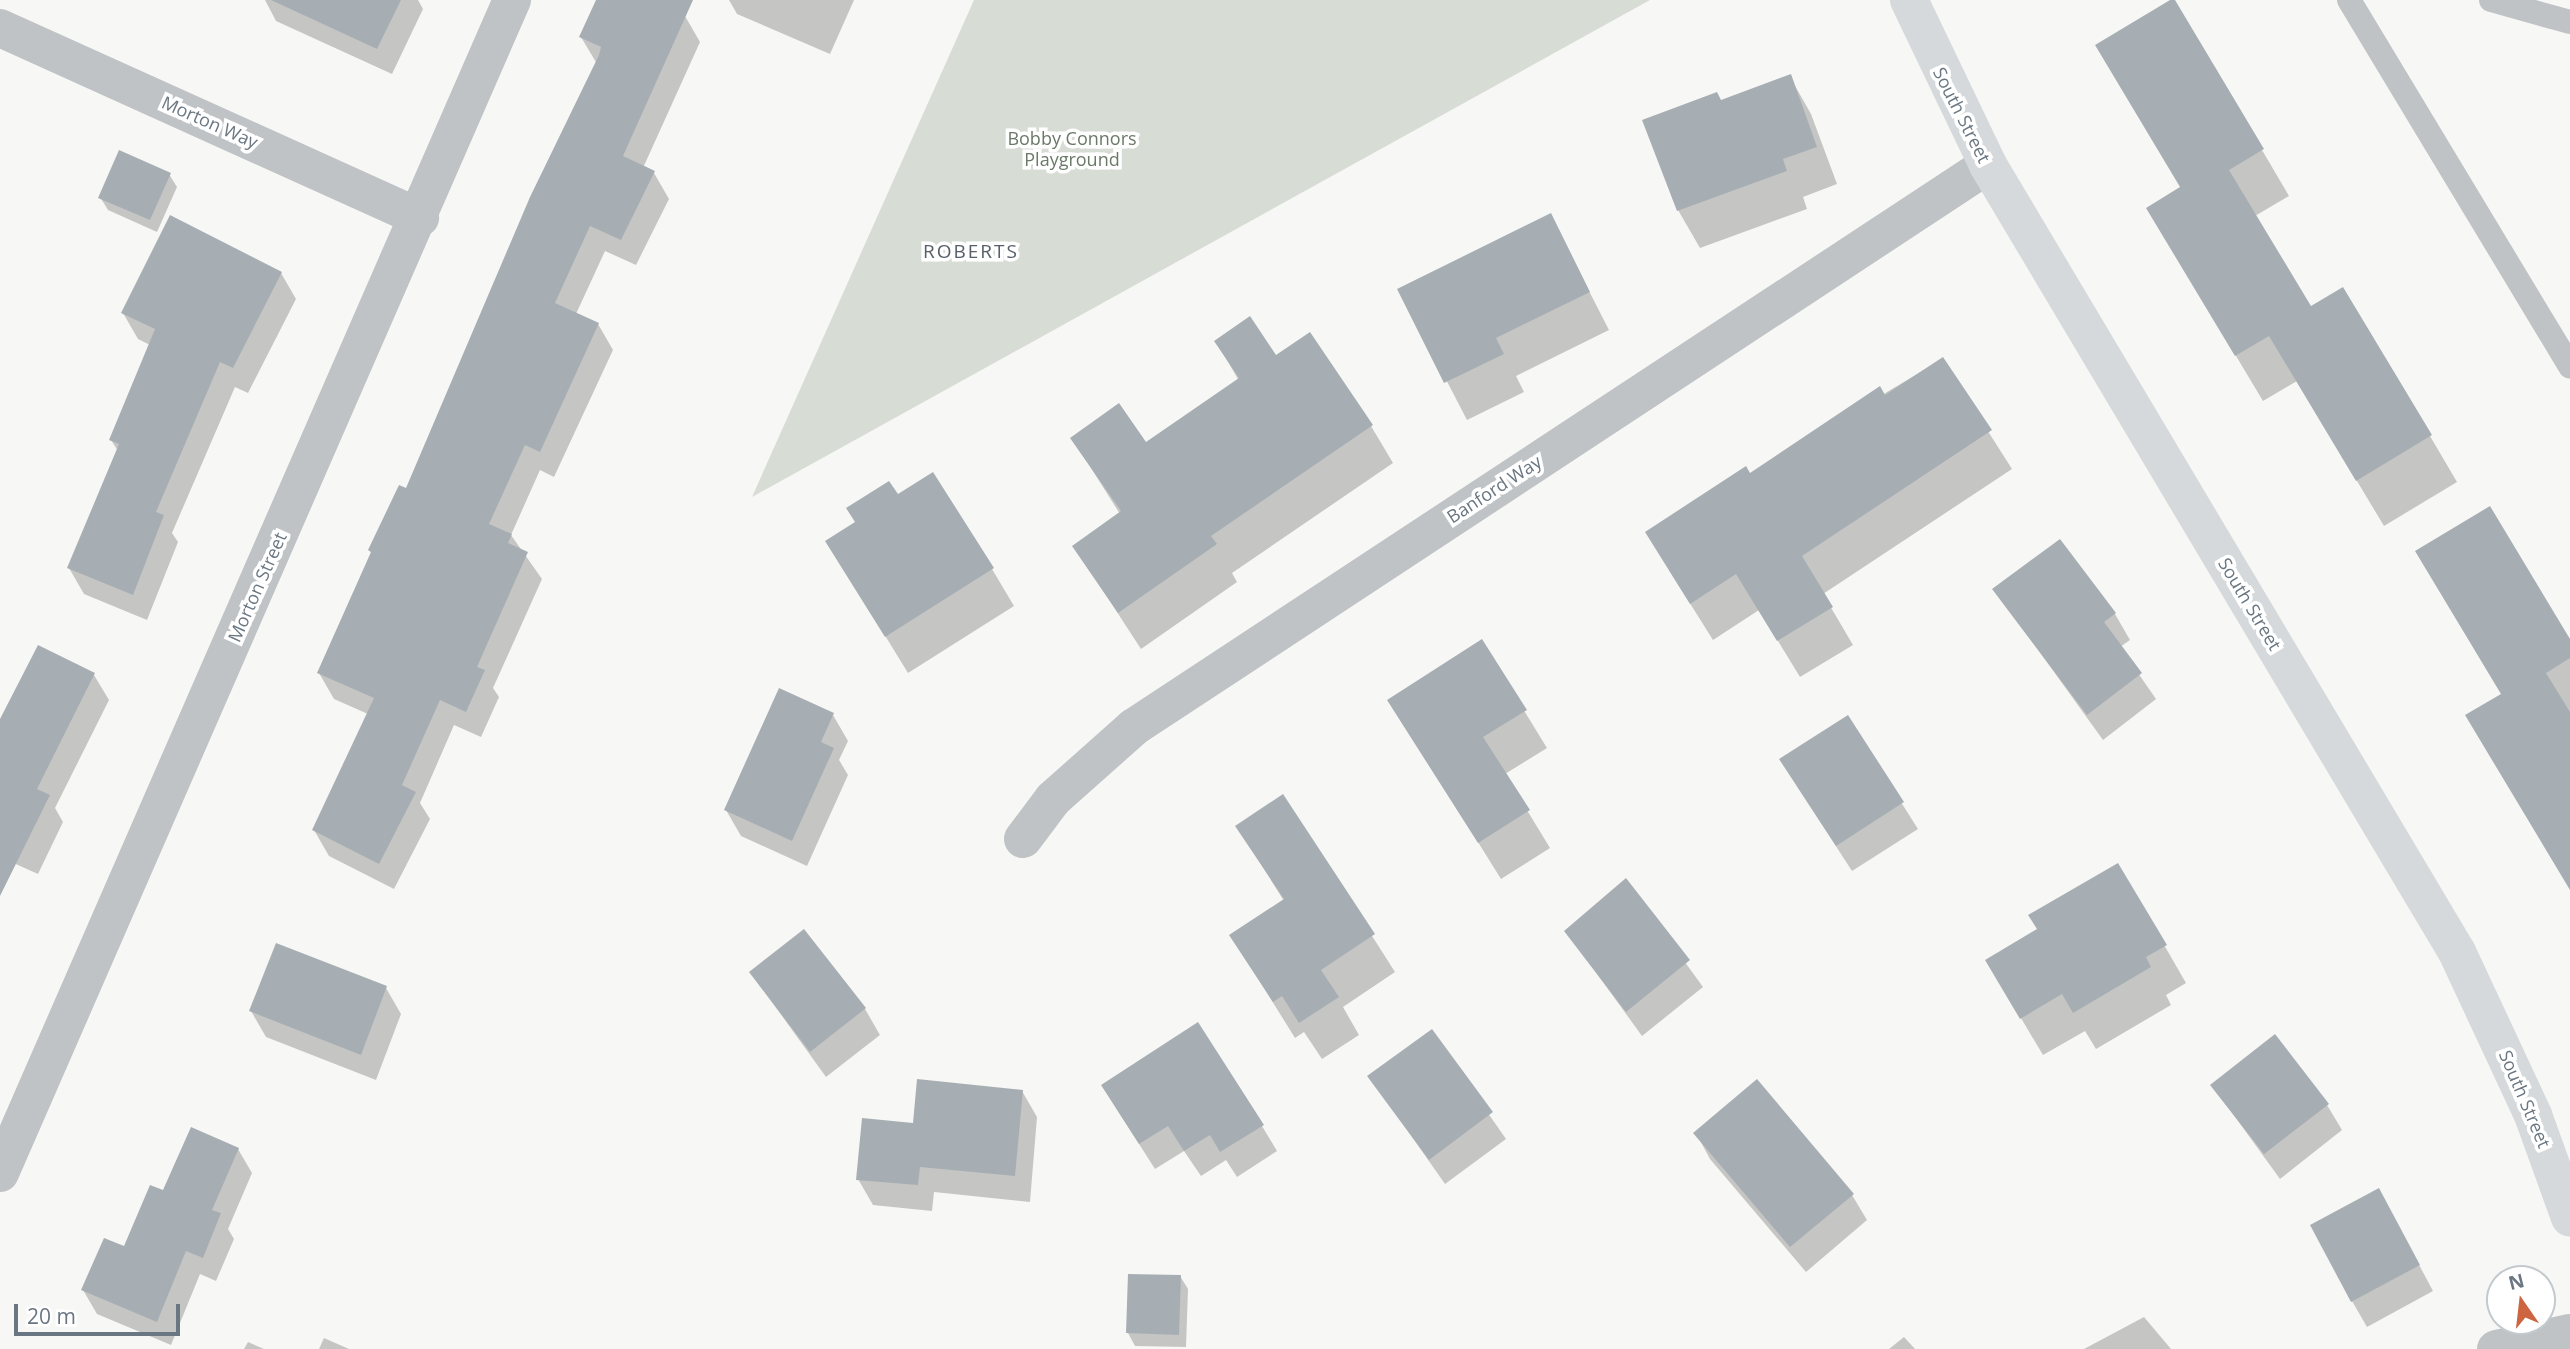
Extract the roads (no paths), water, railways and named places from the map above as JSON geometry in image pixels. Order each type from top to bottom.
[{"type":"main road","name":"South Street","points":[[1909,0],[1988,165],[2457,952],[2533,1115],[2568,1205]]},
{"type":"street","name":"Morton Street","points":[[0,1173],[420,218],[512,0]]},
{"type":"street","name":"Morton Way","points":[[0,28],[420,218]]},
{"type":"street","name":"Banford Way","points":[[1023,839],[1054,799],[1133,727],[1988,165]]},
{"type":"street","points":[[2496,1349],[2570,1333]]},
{"type":"lane","points":[[2349,0],[2570,367]]},
{"type":"lane","points":[[2491,0],[2570,22]]},
{"type":"district","name":"ROBERTS","points":[[971,252]]},
{"type":"park label","name":"Bobby Connors Playground","points":[[1072,149]]}]
